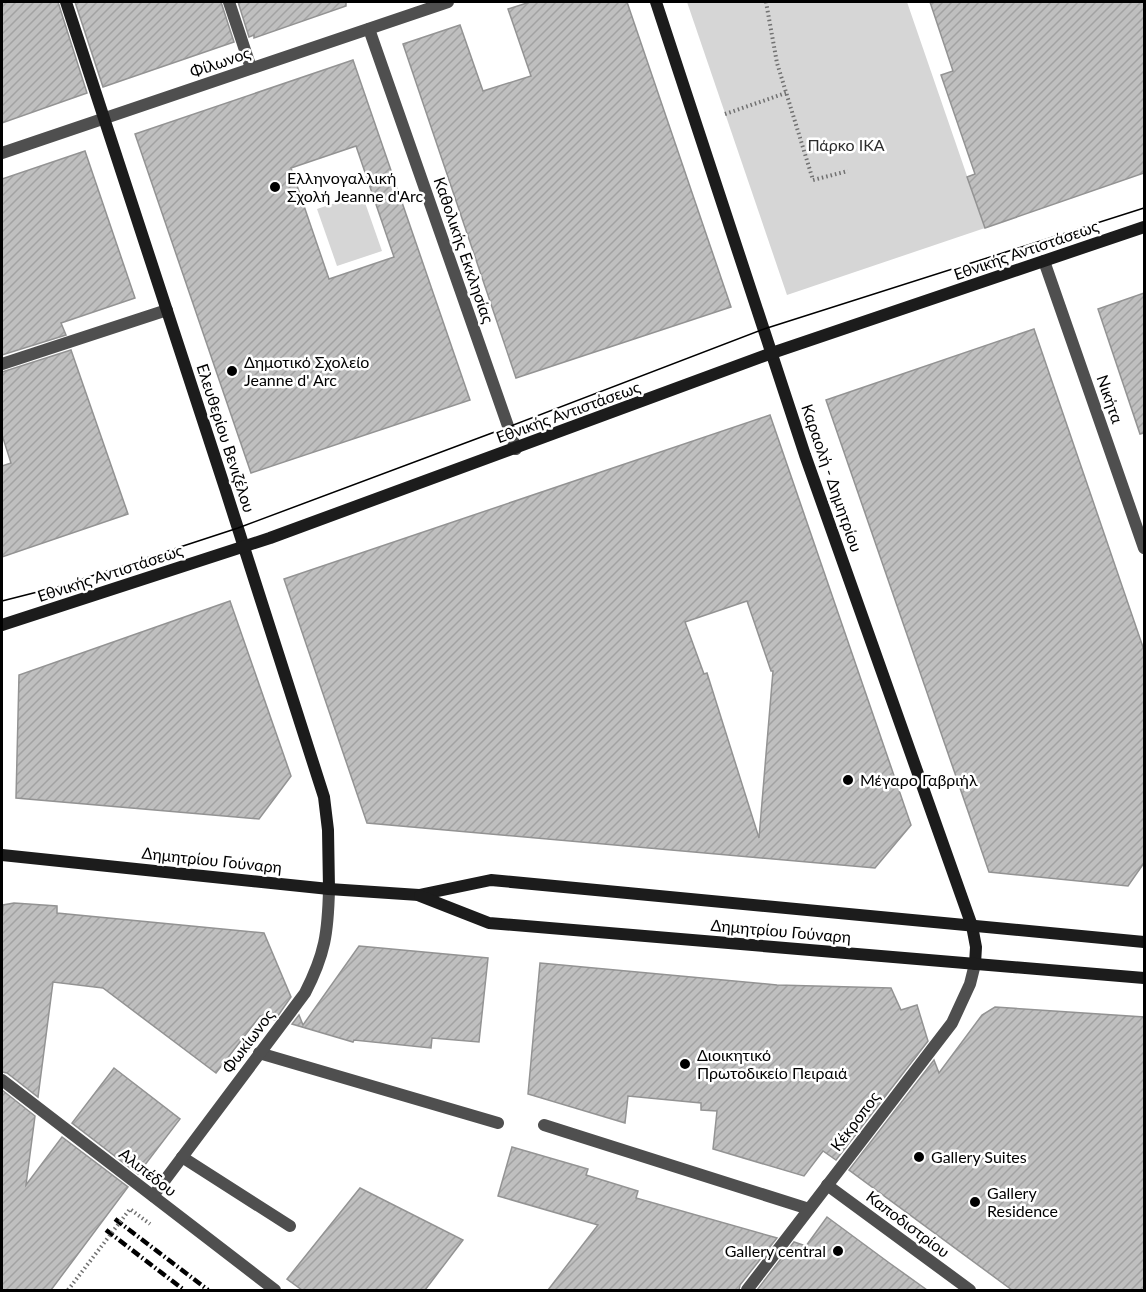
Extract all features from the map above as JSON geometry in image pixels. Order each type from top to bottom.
[{"type":"main road","name":"Ελευθερίου Βενιζέλου","points":[[66,2],[324,797],[328,830],[329,889]]},
{"type":"main road","name":"Καραολή - Δημητρίου","points":[[656,2],[806,455],[972,926],[976,947],[975,964]]},
{"type":"main road","name":"Εθνικής Αντιστάσεως","points":[[2,625],[244,547],[516,449],[772,353],[1144,227]]},
{"type":"main road","name":"Δημητρίου Γούναρη","points":[[2,855],[329,889],[419,895],[491,880],[1144,942]]},
{"type":"main road","name":"Δημητρίου Γούναρη","points":[[419,895],[489,923],[1144,978]]},
{"type":"street","points":[[228,2],[252,68]]},
{"type":"street","name":"Φίλωνος","points":[[2,153],[440,3]]},
{"type":"street","name":"Καθολικής Εκκλησίας","points":[[369,29],[516,449]]},
{"type":"street","name":"Νικήτα","points":[[1044,261],[1144,548]]},
{"type":"street","points":[[2,364],[167,310]]},
{"type":"street","name":"Φωκίωνος","points":[[153,1196],[305,993],[321,960],[328,923],[329,889]]},
{"type":"street","name":"Κέκροπος","points":[[747,1290],[952,1023],[970,984],[975,964]]},
{"type":"street","points":[[260,1053],[498,1123]]},
{"type":"street","name":"Αλιπέδου","points":[[2,1080],[275,1290]]},
{"type":"street","points":[[544,1125],[809,1209]]},
{"type":"street","points":[[182,1157],[290,1226]]},
{"type":"street","name":"Καποδιστρίου","points":[[827,1185],[970,1290]]},
{"type":"path","points":[[766,2],[786,93],[813,180],[848,171]]},
{"type":"path","points":[[725,114],[786,93]]},
{"type":"path","points":[[68,1290],[130,1209],[150,1224]]},
{"type":"green space","name":"Πάρκο ΙΚΑ","points":[[687,2],[907,2],[985,228],[787,295]]},
{"type":"green space","points":[[362,194],[382,251],[337,266],[317,209]]},
{"type":"building","points":[[2,2],[58,2],[87,93],[2,123]]},
{"type":"building","points":[[75,2],[221,2],[234,42],[103,87]]},
{"type":"building","points":[[238,2],[346,2],[346,6],[254,38],[254,35],[249,37]]},
{"type":"building","points":[[530,2],[627,2],[731,307],[516,378],[403,44],[460,25],[483,91],[531,76],[508,9]]},
{"type":"building","points":[[930,2],[1144,2],[1144,173],[985,228],[967,177],[975,174],[941,75],[953,71]]},
{"type":"building","points":[[353,60],[470,400],[251,473],[135,134]],"holes":[[[356,146],[394,257],[329,279],[291,168]]]},
{"type":"building","points":[[85,151],[135,298],[61,323],[66,335],[2,355],[2,179]]},
{"type":"building","points":[[1144,293],[1144,433],[1140,434],[1098,309]]},
{"type":"building","points":[[1034,329],[1144,650],[1144,863],[1128,886],[989,872],[826,400]]},
{"type":"building","points":[[71,350],[128,514],[2,557],[2,466],[11,463],[2,435],[2,372]]},
{"type":"building","points":[[770,415],[911,825],[875,868],[367,823],[284,579]],"holes":[[[747,601],[771,671],[773,671],[759,838],[707,673],[704,674],[685,622]]]},
{"type":"building","points":[[230,601],[291,776],[259,819],[16,798],[19,675]]},
{"type":"building","points":[[14,903],[57,906],[57,913],[264,933],[291,997],[275,1020],[260,1016],[216,1073],[103,988],[53,982],[38,1097],[7,1073],[2,1072],[2,918],[3,905]]},
{"type":"building","points":[[359,946],[488,958],[479,1042],[432,1038],[431,1048],[354,1040],[353,1042],[292,1024],[299,1015],[303,1025]]},
{"type":"building","points":[[540,963],[777,985],[891,988],[901,1010],[917,1005],[928,1041],[836,1160],[823,1151],[804,1176],[713,1149],[717,1111],[701,1110],[701,1103],[628,1096],[625,1123],[528,1094]]},
{"type":"building","points":[[995,1007],[1144,1017],[1144,1290],[1012,1290],[849,1170],[934,1060],[939,1073],[982,1015]]},
{"type":"building","points":[[114,1068],[180,1119],[138,1174],[72,1123]]},
{"type":"building","points":[[2,1090],[35,1116],[26,1185],[62,1137],[128,1187],[51,1290],[2,1290]]},
{"type":"building","points":[[512,1147],[588,1169],[586,1175],[638,1191],[636,1198],[777,1238],[740,1285],[739,1290],[548,1290],[598,1225],[498,1196]]},
{"type":"building","points":[[360,1188],[463,1240],[425,1290],[302,1290],[287,1279]]},
{"type":"building","name":"Gallery central","points":[[827,1217],[927,1290],[757,1290],[794,1242],[806,1246]]},
{"type":"tram line","points":[[2,601],[61,586],[238,528],[764,329],[1144,208]]},
{"type":"railway","points":[[115,1219],[208,1290]]},
{"type":"railway","points":[[106,1230],[184,1290]]},
{"type":"place","name":"Ελληνογαλλική Σχολή Jeanne d'Arc","points":[[275,187]]},
{"type":"place","name":"Δημοτικό Σχολείο Jeanne d' Arc","points":[[232,371]]},
{"type":"place","name":"Μέγαρο Γαβριήλ","points":[[848,780]]},
{"type":"place","name":"Διοικητικό Πρωτοδικείο Πειραιά","points":[[685,1064]]},
{"type":"place","name":"Gallery Suites","points":[[919,1157]]},
{"type":"place","name":"Gallery Residence","points":[[975,1202]]},
{"type":"place","name":"Gallery central","points":[[838,1251]]}]
